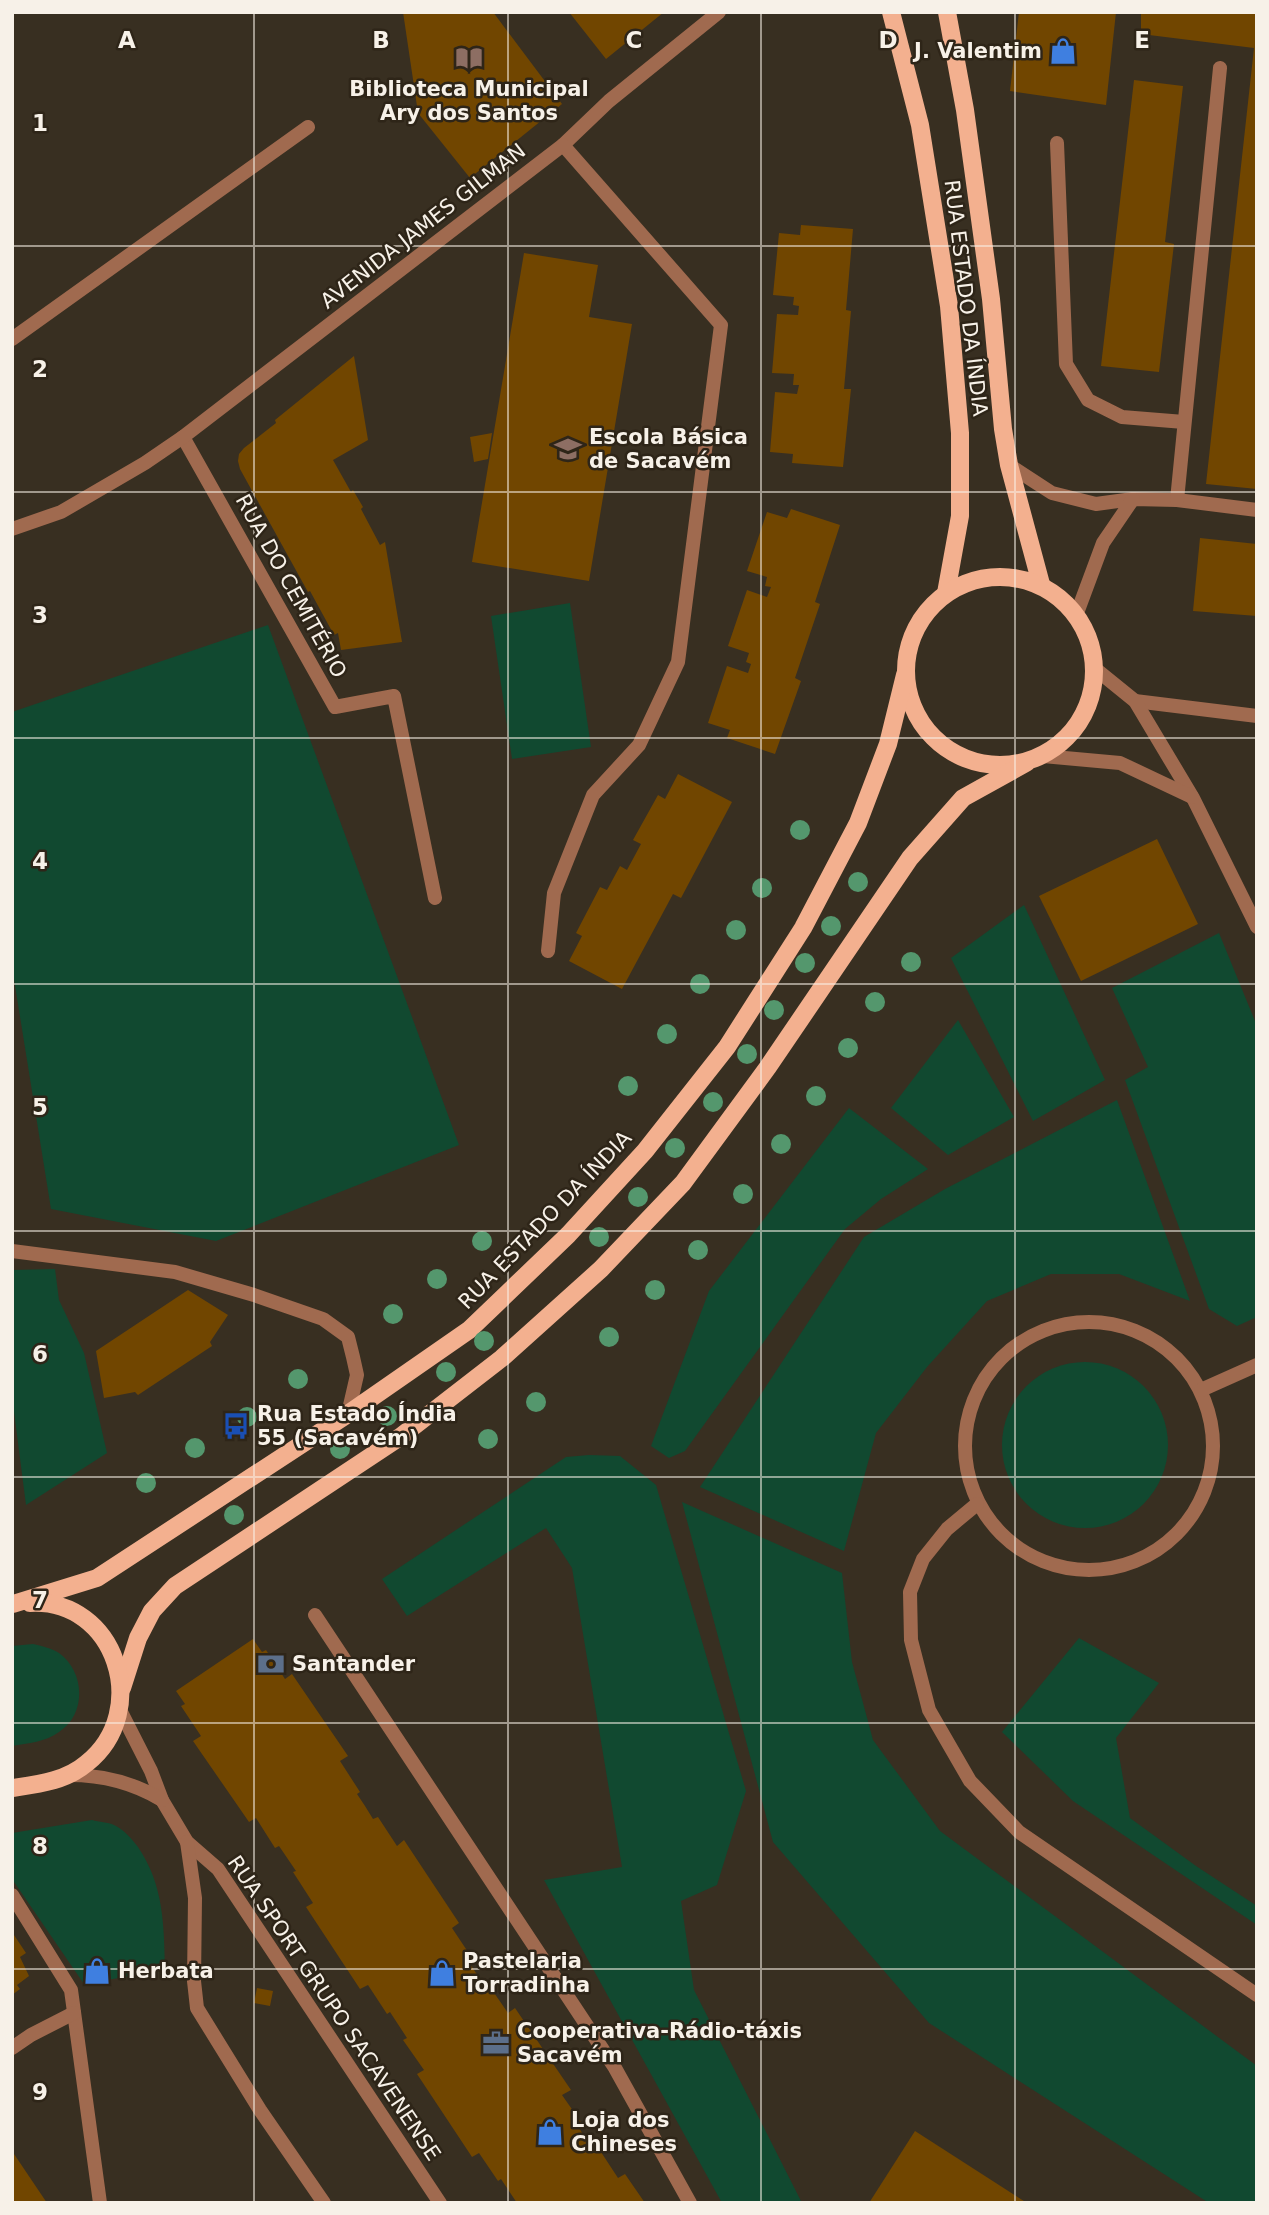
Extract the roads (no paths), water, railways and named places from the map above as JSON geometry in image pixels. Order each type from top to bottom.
[{"type":"main road","name":"RUA ESTADO DA ÍNDIA","points":[[891,12],[920,125],[951,332],[960,433],[960,516],[946,593]]},
{"type":"main road","name":"RUA ESTADO DA ÍNDIA","points":[[947,12],[965,110],[989,285],[1003,429],[1009,465],[1041,584]]},
{"type":"main road","points":[[993,576],[1041,584],[1077,613],[1096,655],[1098,671],[1081,723],[1064,742],[1035,759],[998,766],[970,761],[944,748],[925,728],[911,704],[905,675],[907,652],[915,629],[928,609],[946,593],[993,576]]},
{"type":"main road","name":"RUA ESTADO DA ÍNDIA","points":[[13,1604],[97,1578],[348,1414],[469,1330],[568,1234],[645,1151],[727,1046],[803,928],[858,823],[888,744],[905,675]]},
{"type":"main road","name":"RUA ESTADO DA ÍNDIA","points":[[12,1788],[48,1782],[69,1775],[87,1764],[103,1749],[114,1730],[120,1710],[122,1688],[138,1638],[152,1611],[176,1586],[400,1437],[502,1358],[601,1269],[683,1183],[768,1067],[910,858],[963,798],[1035,759]]},
{"type":"main road","name":"RUA ESTADO DA ÍNDIA","points":[[13,1604],[57,1606],[78,1615],[95,1629],[109,1646],[118,1666],[122,1688]]},
{"type":"street","name":"AVENIDA JAMES GILMAN","points":[[12,529],[61,512],[145,463],[183,437],[563,145],[609,101],[719,12]]},
{"type":"street","points":[[1177,500],[1220,68]]},
{"type":"street","points":[[12,339],[308,127]]},
{"type":"street","points":[[1057,143],[1066,364],[1088,400],[1122,417],[1184,422]]},
{"type":"street","points":[[548,951],[554,893],[593,795],[639,746],[678,662],[722,325],[563,145]]},
{"type":"street","name":"RUA DO CEMITÉRIO","points":[[183,437],[335,707],[394,696],[436,898]]},
{"type":"street","points":[[1009,465],[1052,493],[1096,504],[1133,499],[1177,500],[1257,510]]},
{"type":"street","points":[[1077,613],[1103,543],[1133,499]]},
{"type":"street","points":[[1098,671],[1135,701],[1193,798],[1257,927]]},
{"type":"street","points":[[1135,701],[1257,716]]},
{"type":"street","points":[[1035,759],[1120,763],[1193,798]]},
{"type":"street","points":[[12,1251],[175,1272],[323,1319],[348,1338],[357,1375],[348,1414]]},
{"type":"street","points":[[1070,1323],[1109,1323],[1146,1335],[1178,1358],[1201,1390],[1212,1427],[1212,1466],[1200,1503],[1177,1534],[1145,1557],[1108,1569],[1069,1569],[1032,1558],[1001,1535],[978,1503],[965,1466],[965,1427],[977,1390],[1000,1358],[1032,1335],[1070,1323]]},
{"type":"street","points":[[1201,1390],[1257,1364]]},
{"type":"street","points":[[978,1503],[947,1529],[923,1559],[911,1592],[911,1640],[929,1710],[970,1781],[1019,1832],[1257,1995]]},
{"type":"street","points":[[315,1615],[615,2068],[690,2203]]},
{"type":"street","name":"RUA SPORT GRUPO SACAVENENSE","points":[[120,1710],[151,1771],[162,1800],[187,1842],[218,1869],[440,2203]]},
{"type":"street","points":[[69,1775],[87,1775],[121,1782],[148,1791],[162,1800]]},
{"type":"street","name":"RUA SPORT GRUPO SACAVENENSE","points":[[187,1842],[195,1898],[194,1981],[197,2008],[260,2110],[324,2203]]},
{"type":"street","points":[[12,1895],[71,1990],[100,2203]]},
{"type":"street","points":[[12,2048],[74,2013]]},
{"type":"place","name":"J. Valentim","points":[[1063,51]]},
{"type":"place","name":"Biblioteca Municipal Ary dos Santos","points":[[469,58]]},
{"type":"place","name":"Escola Básica de Sacavém","points":[[568,449]]},
{"type":"place","name":"Rua Estado Índia 55 (Sacavém)","points":[[236,1426]]},
{"type":"place","name":"Santander","points":[[271,1664]]},
{"type":"place","name":"Herbata","points":[[97,1971]]},
{"type":"place","name":"Pastelaria Torradinha","points":[[442,1973]]},
{"type":"place","name":"Cooperativa-Rádio-táxis Sacavém","points":[[496,2043]]},
{"type":"place","name":"Loja dos Chineses","points":[[550,2132]]}]
